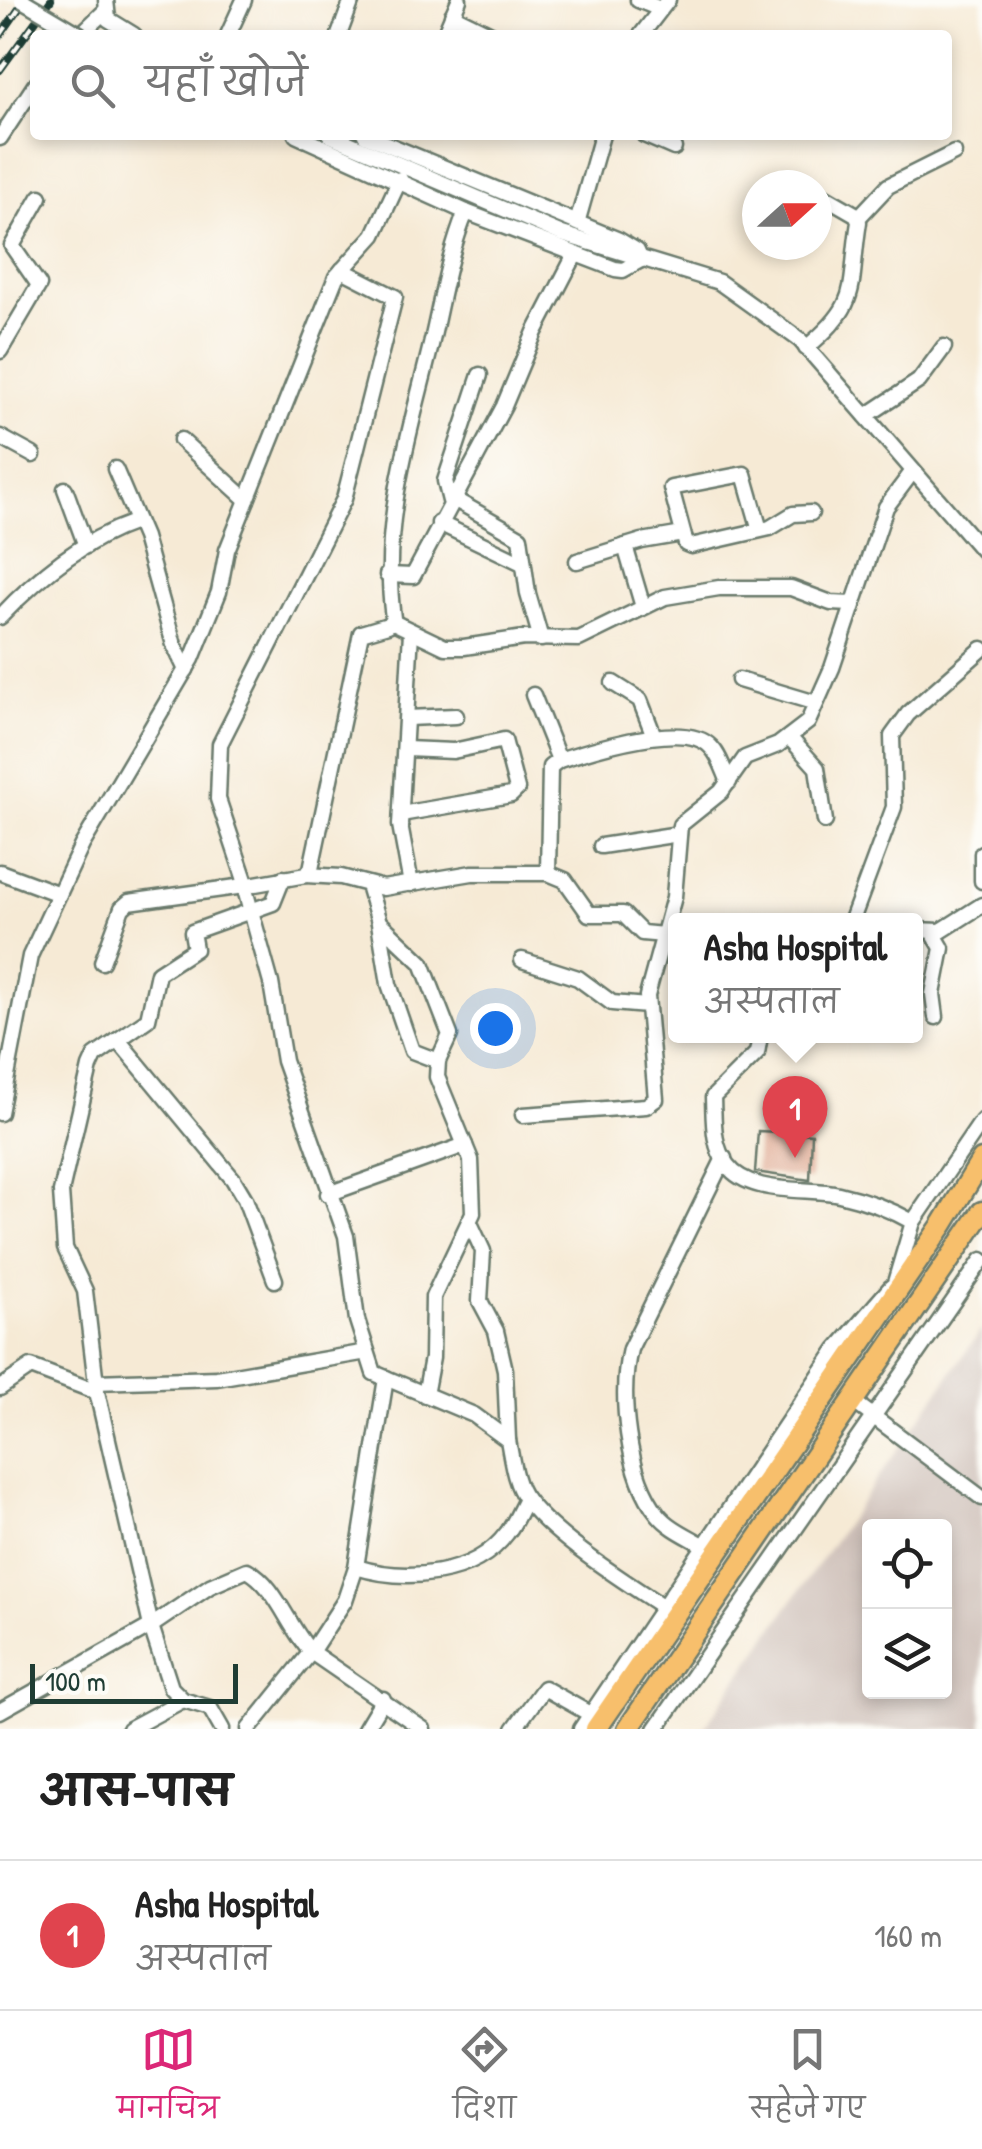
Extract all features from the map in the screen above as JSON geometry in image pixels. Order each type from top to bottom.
[{"type":"highway","points":[[596,1721],[668,1610],[982,1160]]},
{"type":"highway","points":[[628,1729],[982,1212]]},
{"type":"street","points":[[22,0],[72,30]]},
{"type":"street","points":[[230,30],[244,0]]},
{"type":"street","points":[[341,30],[352,0]]},
{"type":"street","points":[[446,30],[459,0]]},
{"type":"street","points":[[638,0],[664,5],[644,30]]},
{"type":"street","points":[[84,30],[106,6],[116,27],[123,30]]},
{"type":"street","points":[[452,15],[482,30]]},
{"type":"street","points":[[0,138],[30,93]]},
{"type":"street","points":[[308,140],[466,212],[575,255],[624,270],[641,260]]},
{"type":"street","points":[[342,140],[562,234],[720,282],[806,348],[982,550]]},
{"type":"street","points":[[376,140],[630,246],[641,260]]},
{"type":"street","points":[[576,223],[601,140]]},
{"type":"street","points":[[656,140],[674,148]]},
{"type":"street","points":[[806,348],[836,322],[849,303],[858,217],[888,186],[954,153]]},
{"type":"street","points":[[0,1114],[6,1057],[30,956],[90,831],[186,670],[219,592],[227,550],[342,270],[374,235],[400,179]]},
{"type":"street","points":[[0,351],[39,285],[12,246],[40,197]]},
{"type":"street","points":[[832,201],[858,217]]},
{"type":"street","points":[[391,621],[387,575],[394,496],[447,259],[466,212]]},
{"type":"street","points":[[387,575],[413,576],[504,406],[535,332],[575,255]]},
{"type":"street","points":[[342,270],[395,297],[344,499],[220,744],[218,799],[252,910],[284,1061],[346,1236],[357,1320],[374,1373],[474,1415],[508,1440]]},
{"type":"street","points":[[866,416],[919,381],[944,348]]},
{"type":"street","points":[[480,375],[444,481],[451,499],[520,537],[522,563],[541,639]]},
{"type":"street","points":[[0,438],[32,455]]},
{"type":"street","points":[[182,440],[247,500]]},
{"type":"street","points":[[115,469],[153,567],[174,645],[186,670]]},
{"type":"street","points":[[670,913],[680,825],[728,782],[745,758],[789,737],[808,722],[886,507],[913,471]]},
{"type":"street","points":[[760,530],[749,480],[740,474],[672,487],[690,546],[760,530],[793,514],[811,513]]},
{"type":"street","points":[[65,490],[86,546]]},
{"type":"street","points":[[0,617],[34,581],[107,532],[135,522]]},
{"type":"street","points":[[439,523],[522,563]]},
{"type":"street","points":[[577,561],[684,534]]},
{"type":"street","points":[[625,546],[643,607]]},
{"type":"street","points":[[306,874],[311,868],[361,633],[391,621],[445,648],[541,639],[579,640],[600,633],[643,607],[691,591],[776,586],[851,604]]},
{"type":"street","points":[[411,884],[401,814],[412,632]]},
{"type":"street","points":[[855,913],[894,808],[892,736],[908,714],[982,649]]},
{"type":"street","points":[[739,680],[816,704]]},
{"type":"street","points":[[613,683],[640,700],[654,736]]},
{"type":"street","points":[[533,695],[559,760]]},
{"type":"street","points":[[407,718],[456,716]]},
{"type":"street","points":[[548,873],[550,767],[559,760],[654,736],[709,744],[728,782]]},
{"type":"street","points":[[789,737],[817,768],[825,821]]},
{"type":"street","points":[[401,814],[511,795],[517,789],[504,740],[471,749],[406,749]]},
{"type":"street","points":[[601,846],[679,834]]},
{"type":"street","points":[[982,853],[982,881]]},
{"type":"street","points":[[0,872],[59,894]]},
{"type":"street","points":[[102,962],[122,908],[129,902],[306,874],[341,877],[368,885],[411,884],[472,873],[548,873],[564,880],[589,914],[623,914],[639,931],[664,935]]},
{"type":"street","points":[[222,1729],[210,1708],[183,1700],[171,1688],[151,1626],[96,1387],[85,1291],[65,1248],[62,1192],[95,1056],[148,1018],[158,973],[196,948],[192,932],[273,903],[283,878]]},
{"type":"street","points":[[368,885],[379,922],[389,984],[412,1051],[438,1061]]},
{"type":"street","points":[[923,930],[947,928],[982,905]]},
{"type":"street","points":[[523,1116],[653,1104],[657,1094],[647,1006],[668,920]]},
{"type":"street","points":[[379,922],[414,954],[427,974],[450,1035],[438,1061],[437,1077],[473,1172],[470,1224],[436,1284],[425,1395]]},
{"type":"street","points":[[932,931],[942,948],[933,994],[936,1016]]},
{"type":"street","points":[[522,960],[578,978],[612,1003],[647,1006]]},
{"type":"street","points":[[118,1040],[233,1179],[245,1199],[276,1280]]},
{"type":"street","points":[[759,1043],[757,1053],[713,1097],[715,1140],[728,1168],[761,1185],[837,1194],[890,1209],[913,1222]]},
{"type":"street","points":[[470,1224],[483,1250],[480,1301],[496,1330],[505,1370],[513,1470],[526,1499],[571,1540],[668,1610],[703,1544],[837,1348],[892,1292],[913,1222],[982,1121]]},
{"type":"street","points":[[328,1194],[465,1145]]},
{"type":"street","points":[[703,1544],[657,1514],[644,1488],[624,1410],[624,1373],[630,1349],[724,1158]]},
{"type":"street","points":[[656,1729],[982,1260]]},
{"type":"street","points":[[0,1388],[31,1367],[96,1387],[217,1378],[367,1352]]},
{"type":"street","points":[[249,1729],[311,1652],[345,1600],[356,1567],[386,1378]]},
{"type":"street","points":[[854,1402],[982,1498]]},
{"type":"street","points":[[356,1567],[378,1574],[425,1576],[460,1565],[494,1546],[507,1533],[526,1499]]},
{"type":"street","points":[[0,1711],[151,1626],[177,1605],[247,1570],[262,1578],[293,1633],[311,1652],[423,1729]]},
{"type":"street","points":[[514,1729],[544,1688],[596,1721],[581,1729]]},
{"type":"street","points":[[128,1729],[183,1700]]},
{"type":"street","points":[[365,1729],[383,1700]]},
{"type":"shaded area","points":[[982,1329],[982,1729],[703,1729]]},
{"type":"building","points":[[758,1131],[812,1134],[810,1180],[755,1172]]},
{"type":"railway","points":[[0,36],[25,0]]},
{"type":"railway","points":[[0,70],[51,0]]},
{"type":"place","name":"Asha Hospital","points":[[795,1158]]}]
